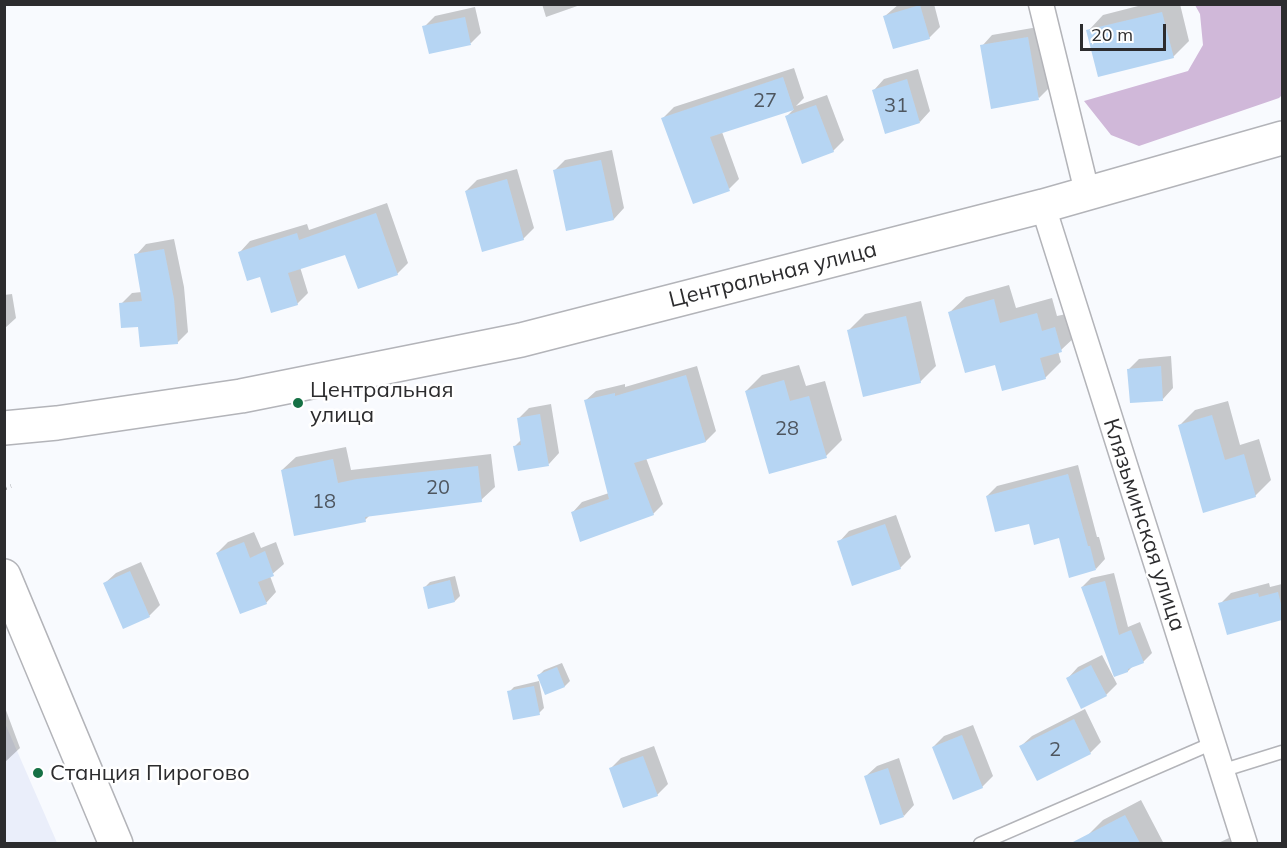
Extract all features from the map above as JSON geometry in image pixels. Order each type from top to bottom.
[{"type":"street","points":[[1041,4],[1087,192]]},
{"type":"street","name":"Центральная улица","points":[[4,428],[57,423],[241,396],[521,340],[1043,206],[1268,142]]},
{"type":"street","name":"Клязьминская улица","points":[[1043,206],[1245,843]]},
{"type":"street","points":[[4,576],[116,843]]},
{"type":"lane","points":[[980,843],[1213,743]]},
{"type":"lane","points":[[1221,771],[1282,752]]},
{"type":"path","points":[[5,488],[11,486]]},
{"type":"shaded area","points":[[1195,5],[1282,5],[1282,95],[1279,98],[1139,146],[1111,135],[1084,101],[1188,71],[1203,45],[1200,14]]},
{"type":"shaded area","points":[[4,721],[55,838],[57,843],[5,843]]},
{"type":"building","points":[[920,5],[930,39],[893,49],[883,16]]},
{"type":"building","points":[[1162,12],[1174,58],[1098,77],[1086,30]]},
{"type":"building","points":[[465,17],[471,45],[429,54],[422,26]]},
{"type":"building","points":[[1028,37],[1039,100],[991,109],[980,45]]},
{"type":"building","points":[[783,77],[794,110],[710,137],[730,191],[693,204],[661,118]]},
{"type":"building","points":[[907,79],[920,123],[885,134],[872,90]]},
{"type":"building","points":[[816,105],[834,152],[802,164],[785,116]]},
{"type":"building","points":[[601,160],[614,220],[566,231],[553,170]]},
{"type":"building","points":[[507,179],[524,240],[482,252],[465,191]]},
{"type":"building","points":[[376,213],[398,275],[358,289],[345,255],[288,273],[298,305],[271,313],[260,277],[247,281],[238,252],[297,233],[299,240]]},
{"type":"building","points":[[164,249],[174,299],[178,344],[140,347],[138,327],[121,328],[119,303],[142,301],[134,254]]},
{"type":"building","points":[[994,299],[1000,323],[1037,313],[1042,331],[1055,327],[1062,352],[1040,358],[1046,379],[1002,391],[995,365],[965,373],[948,312]]},
{"type":"building","points":[[906,316],[921,383],[863,397],[847,330]]},
{"type":"building","points":[[1161,366],[1163,401],[1130,403],[1127,369]]},
{"type":"building","points":[[686,375],[706,442],[634,463],[654,515],[580,542],[571,512],[609,499],[584,400],[615,393],[615,396]]},
{"type":"building","points":[[784,380],[790,401],[809,396],[827,458],[769,474],[745,391]]},
{"type":"building","points":[[540,414],[549,466],[518,471],[513,446],[521,445],[517,418]]},
{"type":"building","points":[[1212,415],[1225,460],[1244,454],[1256,497],[1203,513],[1178,425]]},
{"type":"building","points":[[333,459],[338,483],[478,466],[482,502],[365,517],[366,522],[294,536],[281,470]]},
{"type":"building","points":[[1068,474],[1096,570],[1069,578],[1059,538],[1034,545],[1029,524],[995,532],[986,496]]},
{"type":"building","points":[[885,524],[901,569],[852,586],[837,541]]},
{"type":"building","points":[[244,542],[250,558],[265,551],[274,576],[258,582],[267,604],[240,614],[216,553]]},
{"type":"building","points":[[130,571],[150,617],[123,629],[103,583]]},
{"type":"building","points":[[450,580],[455,602],[428,609],[423,587]]},
{"type":"building","points":[[1105,581],[1119,635],[1131,630],[1144,663],[1114,677],[1081,587]]},
{"type":"building","points":[[1278,592],[1282,620],[1227,635],[1218,603],[1258,593],[1259,597]]},
{"type":"building","points":[[1091,665],[1107,696],[1081,709],[1066,678]]},
{"type":"building","points":[[557,667],[565,687],[545,695],[537,675]]},
{"type":"building","points":[[534,686],[540,715],[513,720],[507,691]]},
{"type":"building","points":[[1074,719],[1091,754],[1037,781],[1019,746]]},
{"type":"building","points":[[962,735],[983,788],[953,800],[932,747]]},
{"type":"building","points":[[643,756],[658,796],[623,808],[609,768]]},
{"type":"building","points":[[888,768],[904,817],[880,825],[864,776]]},
{"type":"building","points":[[1125,815],[1140,843],[1071,843]]},
{"type":"place","name":"Центральная улица","points":[[298,403]]},
{"type":"place","name":"Станция Пирогово","points":[[38,773]]}]
